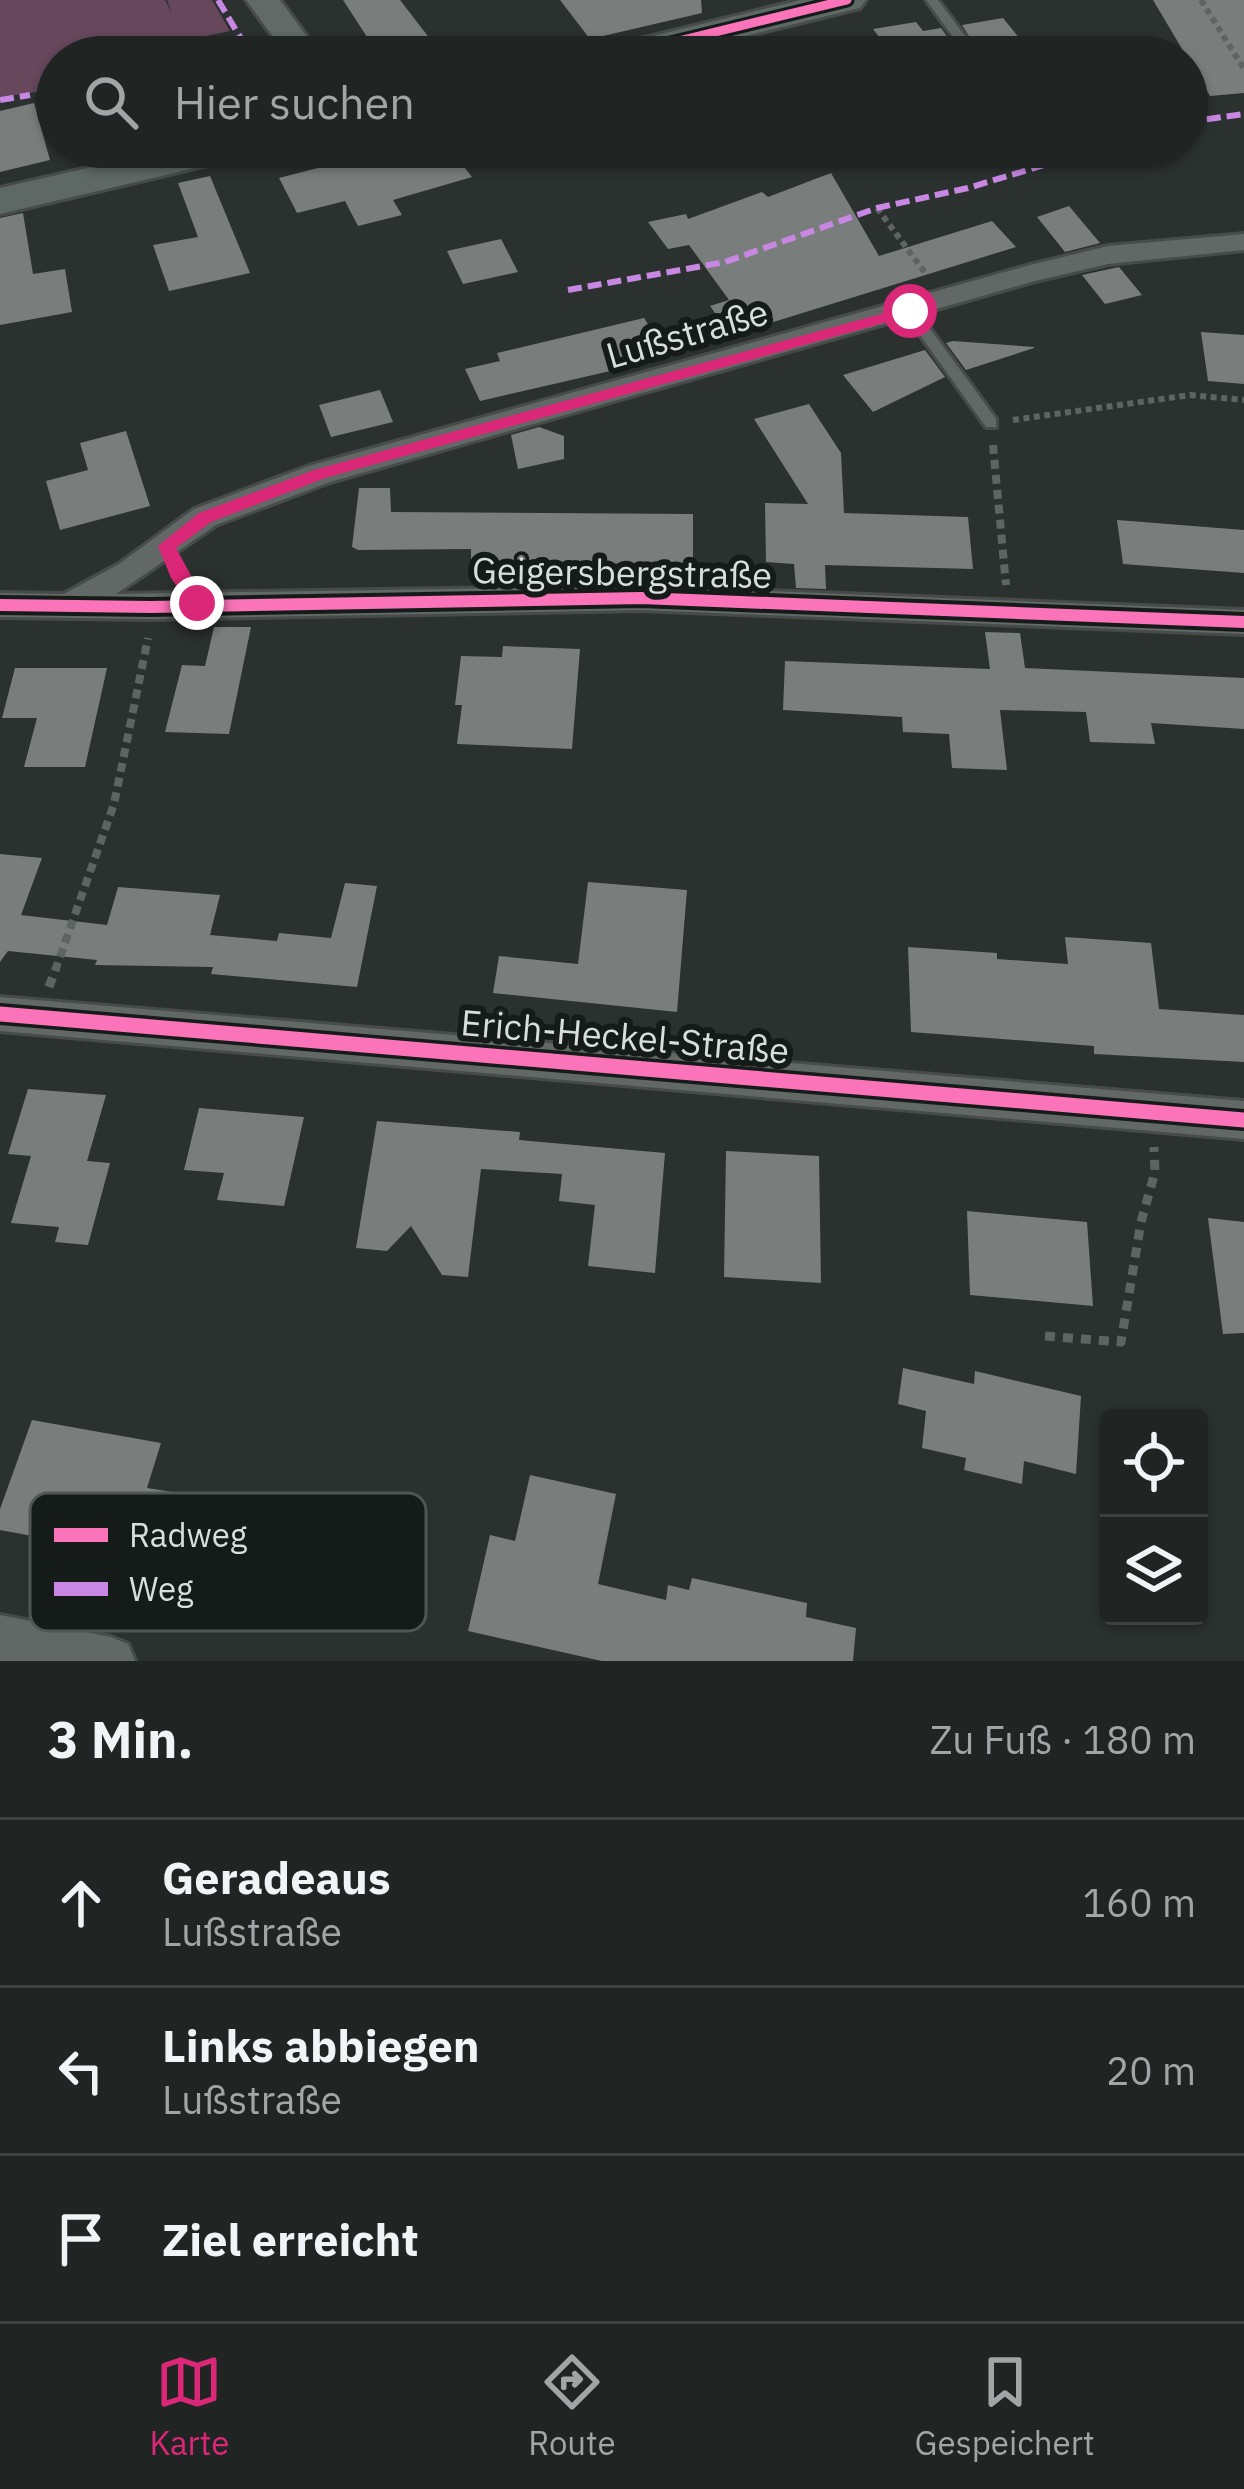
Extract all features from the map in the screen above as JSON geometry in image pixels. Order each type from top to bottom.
[{"type":"main road","points":[[263,0],[290,36]]},
{"type":"main road","points":[[699,36],[847,0]]},
{"type":"main road","points":[[0,201],[142,168]]},
{"type":"street","name":"Lußstraße","points":[[72,604],[205,517],[320,474],[1108,255],[1244,242]]},
{"type":"street","points":[[167,546],[179,578],[197,603]]},
{"type":"street","name":"Geigersbergstraße","points":[[0,605],[151,607],[641,598],[1244,622]]},
{"type":"street","name":"Erich-Heckel-Straße","points":[[0,1014],[1244,1120]]},
{"type":"street","points":[[0,1640],[111,1661]]},
{"type":"lane","points":[[932,0],[959,36]]},
{"type":"lane","points":[[910,311],[991,423]]},
{"type":"path","points":[[1201,0],[1244,69]]},
{"type":"path","points":[[877,208],[946,300]]},
{"type":"path","points":[[1008,613],[991,423],[1190,395],[1244,400]]},
{"type":"path","points":[[52,979],[114,804],[150,626]]},
{"type":"path","points":[[1045,1336],[1121,1342],[1141,1222],[1155,1172]]},
{"type":"shaded area","points":[[0,0],[165,0],[172,13],[167,0],[212,0],[230,31],[206,36],[36,36],[36,92],[0,97]]},
{"type":"building","points":[[343,0],[400,0],[428,36],[366,36]]},
{"type":"building","points":[[560,0],[701,0],[702,13],[588,36]]},
{"type":"building","points":[[1153,0],[1244,0],[1244,93],[1210,96],[1208,36],[1174,36]]},
{"type":"building","points":[[1003,18],[1018,36],[969,36],[962,25]]},
{"type":"building","points":[[916,22],[923,31],[941,28],[947,36],[878,36],[873,29]]},
{"type":"building","points":[[34,103],[36,163],[0,172],[0,111]]},
{"type":"building","points":[[318,168],[465,168],[472,177],[393,200],[402,215],[358,226],[345,201],[297,213],[279,178]]},
{"type":"building","points":[[831,173],[879,256],[992,221],[1016,247],[731,335],[710,306],[729,300],[689,245],[668,249],[648,222],[686,214],[688,219]]},
{"type":"building","points":[[210,176],[250,273],[169,291],[153,245],[198,237],[178,183]]},
{"type":"building","points":[[1069,206],[1100,243],[1065,252],[1037,217]]},
{"type":"building","points":[[23,213],[33,274],[65,269],[72,312],[0,325],[0,218]]},
{"type":"building","points":[[501,239],[518,272],[463,284],[447,251]]},
{"type":"building","points":[[1119,267],[1142,295],[1105,304],[1082,275]]},
{"type":"building","points":[[644,318],[665,351],[616,364],[619,369],[480,401],[465,369],[500,361],[497,353]]},
{"type":"building","points":[[1201,332],[1244,335],[1244,384],[1208,381]]},
{"type":"building","points":[[946,343],[1034,348],[966,370]]},
{"type":"building","points":[[925,350],[945,377],[873,412],[843,375]]},
{"type":"building","points":[[380,390],[393,422],[331,437],[319,405]]},
{"type":"building","points":[[809,404],[841,453],[844,513],[968,517],[973,569],[825,565],[826,589],[796,588],[794,564],[766,562],[765,503],[808,504],[754,419]]},
{"type":"building","points":[[539,427],[564,436],[564,459],[518,469],[511,435]]},
{"type":"building","points":[[126,431],[150,506],[60,530],[46,481],[88,470],[80,443]]},
{"type":"building","points":[[359,488],[390,488],[391,512],[693,514],[693,564],[471,563],[471,549],[358,550],[352,547]]},
{"type":"building","points":[[1117,520],[1244,530],[1244,573],[1123,564]]},
{"type":"building","points":[[214,627],[251,627],[229,734],[165,732],[182,665],[205,666]]},
{"type":"building","points":[[985,632],[1020,633],[1025,668],[1244,678],[1244,729],[1151,723],[1155,744],[1090,742],[1086,712],[1000,710],[1007,770],[952,768],[949,734],[903,732],[902,717],[783,710],[785,661],[990,669]]},
{"type":"building","points":[[503,646],[580,649],[572,749],[457,744],[462,705],[455,705],[461,656],[502,657]]},
{"type":"building","points":[[15,668],[107,668],[85,767],[24,767],[37,718],[2,718]]},
{"type":"building","points":[[0,854],[42,858],[21,915],[107,925],[118,887],[220,895],[210,935],[277,941],[279,933],[331,938],[345,883],[377,886],[357,987],[211,974],[213,967],[95,965],[97,960],[8,951],[0,962]]},
{"type":"building","points":[[588,882],[687,890],[677,1012],[493,993],[499,956],[578,964]]},
{"type":"building","points":[[1065,937],[1151,943],[1159,1009],[1244,1015],[1244,1062],[1094,1054],[1094,1046],[911,1032],[908,947],[1068,964]]},
{"type":"building","points":[[28,1089],[106,1095],[87,1161],[110,1163],[88,1245],[55,1242],[59,1227],[11,1223],[31,1156],[8,1154]]},
{"type":"building","points":[[199,1108],[304,1117],[284,1206],[217,1200],[224,1173],[184,1170]]},
{"type":"building","points":[[377,1121],[520,1132],[519,1140],[665,1153],[655,1273],[588,1266],[595,1205],[559,1201],[562,1174],[481,1169],[468,1277],[442,1275],[411,1226],[387,1251],[356,1248]]},
{"type":"building","points":[[726,1151],[819,1156],[821,1283],[724,1277]]},
{"type":"building","points":[[967,1211],[1087,1222],[1093,1306],[970,1295]]},
{"type":"building","points":[[1208,1218],[1244,1222],[1244,1333],[1223,1334]]},
{"type":"building","points":[[903,1368],[974,1384],[975,1371],[1081,1396],[1076,1474],[1024,1461],[1022,1484],[964,1470],[966,1458],[922,1448],[926,1411],[898,1404]]},
{"type":"building","points":[[32,1420],[161,1443],[147,1488],[179,1493],[30,1493],[30,1536],[0,1530],[0,1509]]},
{"type":"building","points":[[530,1475],[616,1494],[598,1584],[666,1600],[668,1585],[689,1590],[692,1578],[807,1603],[806,1617],[856,1628],[853,1661],[602,1661],[468,1631],[490,1535],[515,1541]]},
{"type":"marked path","points":[[218,0],[239,36]]},
{"type":"marked path","points":[[0,100],[30,95]]},
{"type":"marked path","points":[[1208,119],[1244,114]]},
{"type":"marked path","points":[[568,290],[725,262],[877,208],[1034,168]]},
{"type":"cycle path","points":[[699,36],[847,0]]},
{"type":"cycle path","points":[[0,605],[151,607],[641,598],[1244,622]]},
{"type":"cycle path","points":[[0,1014],[1244,1120]]},
{"type":"route","points":[[197,603],[179,578],[167,546],[205,517],[320,474],[910,311]]}]
